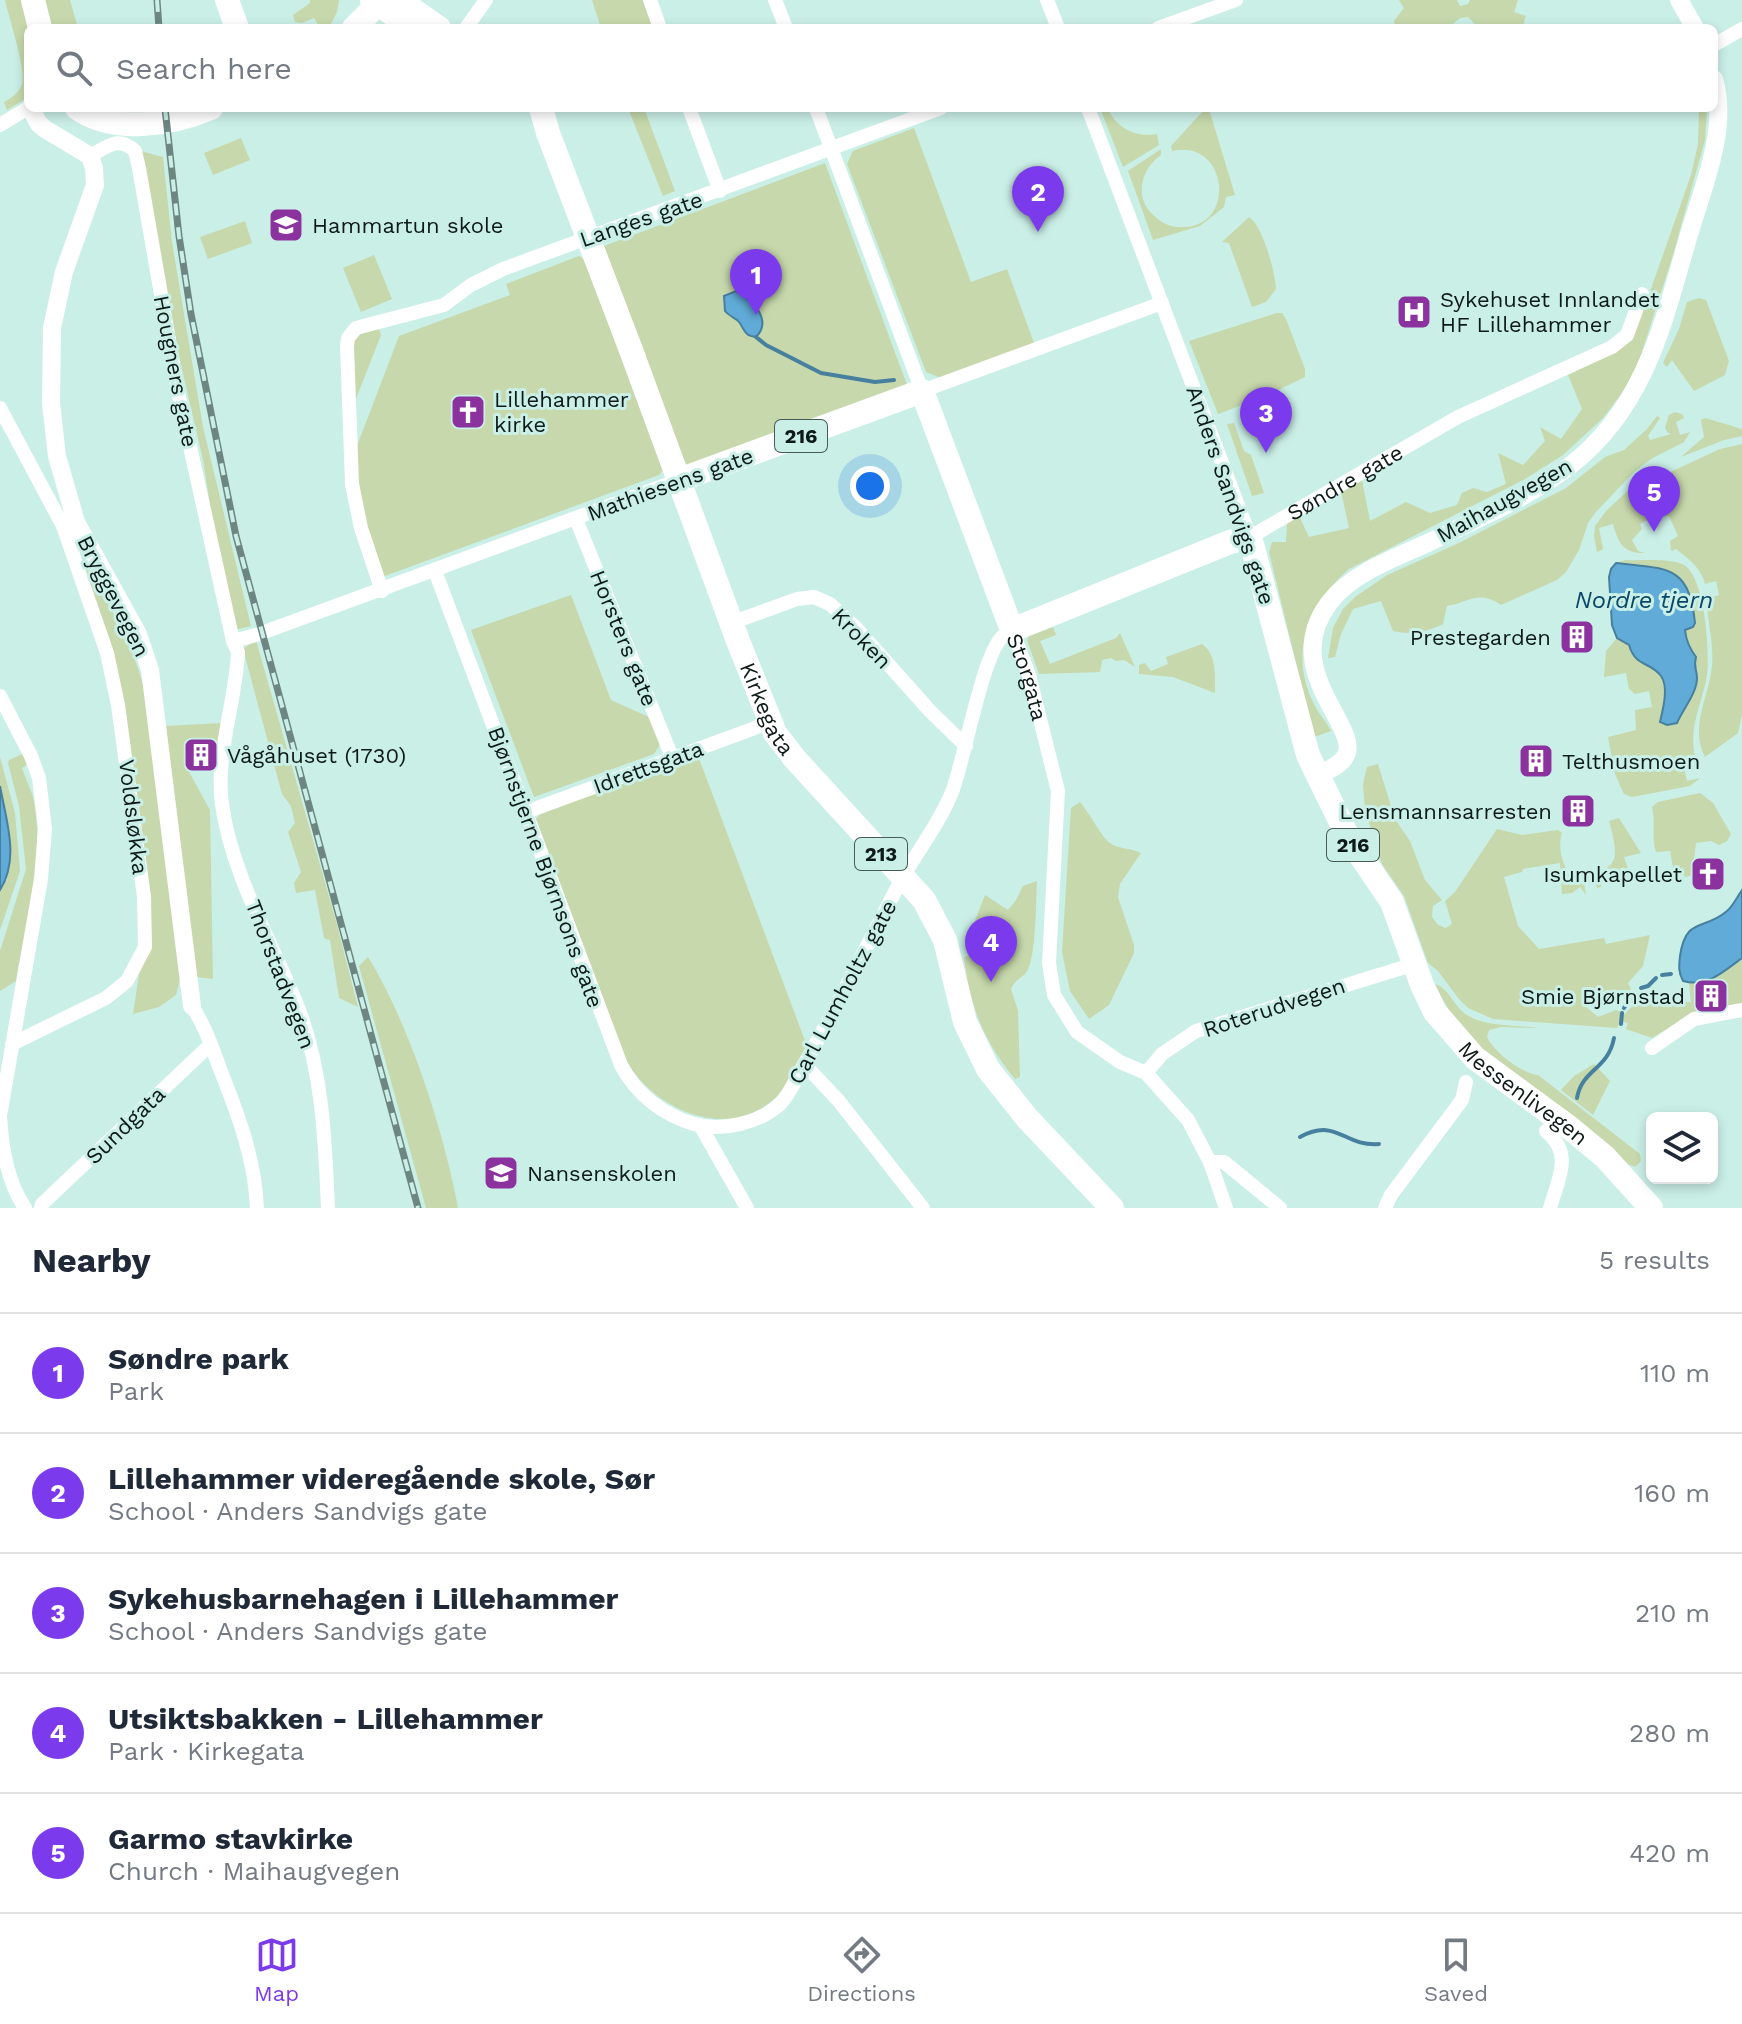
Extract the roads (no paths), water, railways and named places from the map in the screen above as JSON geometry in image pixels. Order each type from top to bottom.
[{"type":"main road","points":[[33,0],[39,24]]},
{"type":"main road","points":[[227,0],[236,24]]},
{"type":"main road","points":[[345,24],[377,1]]},
{"type":"main road","points":[[357,24],[377,1]]},
{"type":"main road","points":[[377,1],[408,24]]},
{"type":"main road","points":[[377,1],[430,24]]},
{"type":"main road","points":[[83,112],[94,119],[118,124],[175,119],[198,112]]},
{"type":"main road","name":"213","points":[[528,112],[548,133]]},
{"type":"main road","name":"213","points":[[542,112],[548,133]]},
{"type":"main road","name":"Kirkegata","points":[[548,133],[768,720],[785,748],[924,900],[945,940],[965,1022],[988,1069],[1027,1118],[1112,1208]]},
{"type":"main road","name":"Mathiesens gate","points":[[679,480],[922,391]]},
{"type":"main road","name":"Storgata","points":[[922,391],[1012,630]]},
{"type":"main road","name":"Anders Sandvigs gate","points":[[1250,537],[1304,742],[1316,776],[1348,837],[1392,902],[1415,964]]},
{"type":"main road","name":"Søndre gate","points":[[1012,630],[1250,537]]},
{"type":"main road","name":"Messenlivegen","points":[[1415,964],[1435,1012],[1465,1048],[1605,1157],[1651,1208]]},
{"type":"street","points":[[469,24],[486,0]]},
{"type":"street","points":[[650,0],[659,24]]},
{"type":"street","points":[[775,0],[784,24]]},
{"type":"street","points":[[1047,0],[1056,24]]},
{"type":"street","points":[[1169,24],[1236,0]]},
{"type":"street","points":[[1679,0],[1693,24]]},
{"type":"street","points":[[1718,43],[1742,29]]},
{"type":"street","points":[[0,125],[24,111]]},
{"type":"street","points":[[32,112],[45,129],[90,156]]},
{"type":"street","points":[[690,112],[720,191]]},
{"type":"street","name":"Storgata","points":[[818,112],[922,391]]},
{"type":"street","name":"Langes gate","points":[[382,591],[358,517],[352,484],[348,338],[356,328],[444,305],[471,285],[503,269],[930,112]]},
{"type":"street","name":"Anders Sandvigs gate","points":[[1090,112],[1250,537]]},
{"type":"street","name":"Maihaugvegen","points":[[1316,776],[1338,764],[1346,755],[1347,742],[1313,666],[1313,642],[1328,604],[1361,576],[1541,485],[1595,444],[1614,422],[1637,387],[1667,313],[1714,146],[1717,112]]},
{"type":"street","name":"Hougners gate","points":[[90,156],[112,142],[120,142],[135,151],[178,392],[233,641]]},
{"type":"street","name":"Bryggevegen","points":[[90,156],[95,185],[64,272],[52,328],[51,366],[57,456],[70,524],[138,634],[150,670],[192,1006],[207,1032],[246,1143],[257,1208]]},
{"type":"street","name":"Søndre gate","points":[[1250,537],[1458,417],[1612,347],[1627,335],[1642,294]]},
{"type":"street","name":"Mathiesens gate","points":[[922,391],[1162,303]]},
{"type":"street","name":"Voldsløkka","points":[[0,408],[70,524],[107,653],[118,705],[144,897],[145,947],[127,981],[106,998],[12,1044]]},
{"type":"street","name":"Mathiesens gate","points":[[233,641],[382,591],[679,480]]},
{"type":"street","name":"Horsters gate","points":[[576,519],[672,757]]},
{"type":"street","name":"Bjørnstjerne Bjørnsons gate","points":[[435,571],[594,998],[626,1075],[641,1094],[663,1109],[700,1125]]},
{"type":"street","name":"Kroken","points":[[731,623],[797,599],[814,597],[830,604],[966,746]]},
{"type":"street","name":"Storgata","points":[[1012,630],[1029,675],[1058,791],[1049,963],[1054,995],[1071,1024],[1089,1042],[1120,1062],[1146,1073],[1188,1120],[1210,1162],[1226,1208]]},
{"type":"street","name":"Carl Lumholtz gate","points":[[700,1125],[732,1125],[759,1117],[787,1097],[903,877],[950,797],[989,661],[1002,637],[1012,630]]},
{"type":"street","name":"Thorstadvegen","points":[[233,641],[238,652],[238,669],[221,791],[230,845],[301,1016],[313,1055],[322,1098],[328,1208]]},
{"type":"street","points":[[0,696],[39,778],[45,829],[41,879],[0,1116],[9,1174],[25,1208]]},
{"type":"street","name":"Idrettsgata","points":[[526,812],[755,728],[768,720]]},
{"type":"street","name":"Roterudvegen","points":[[1146,1073],[1162,1054],[1196,1031],[1415,964]]},
{"type":"street","points":[[1652,1048],[1694,1019],[1742,1010]]},
{"type":"street","name":"Sundgata","points":[[41,1208],[211,1044]]},
{"type":"street","points":[[804,1064],[838,1100],[923,1208]]},
{"type":"street","points":[[1385,1208],[1391,1195],[1462,1100],[1466,1082]]},
{"type":"street","points":[[700,1125],[747,1208]]},
{"type":"street","points":[[1546,1131],[1558,1141],[1562,1154],[1561,1171],[1550,1208]]},
{"type":"street","points":[[1210,1162],[1224,1162],[1280,1208]]},
{"type":"water","points":[[736,291],[754,305],[761,317],[761,330],[756,337],[747,334],[738,321],[725,311],[724,296]]},
{"type":"water","name":"Nordre tjern","points":[[1616,563],[1662,569],[1681,580],[1687,590],[1695,623],[1685,630],[1696,657],[1697,678],[1677,723],[1667,725],[1660,722],[1665,698],[1661,676],[1635,657],[1629,645],[1617,638],[1612,625],[1609,577]]},
{"type":"water","points":[[0,786],[10,852],[6,878],[0,890]]},
{"type":"water","points":[[1742,890],[1742,958],[1707,980],[1683,981],[1679,962],[1687,935],[1691,929],[1727,911]]},
{"type":"waterway","points":[[756,337],[821,373],[875,382],[894,380]]},
{"type":"waterway","points":[[1662,975],[1671,974]]},
{"type":"waterway","points":[[1641,988],[1656,978]]},
{"type":"waterway","points":[[1624,1008],[1634,993]]},
{"type":"waterway","points":[[1621,1024],[1622,1013]]},
{"type":"waterway","points":[[1577,1098],[1584,1081],[1611,1049],[1614,1038]]},
{"type":"waterway","points":[[1300,1137],[1323,1130],[1367,1144],[1379,1144]]},
{"type":"railway","points":[[157,0],[159,24]]},
{"type":"railway","points":[[165,112],[191,314],[236,536],[418,1208]]},
{"type":"place","name":"Hammartun skole","points":[[286,225]]},
{"type":"place","name":"Lillehammer videregående skole, Sør","points":[[1038,232]]},
{"type":"place","name":"Sykehuset Innlandet HF Lillehammer","points":[[1414,312]]},
{"type":"place","name":"Søndre park","points":[[756,315]]},
{"type":"place","name":"Lillehammer kirke","points":[[468,412]]},
{"type":"place","name":"Sykehusbarnehagen i Lillehammer","points":[[1266,453]]},
{"type":"place","name":"Garmo stavkirke","points":[[1654,532]]},
{"type":"place","name":"Prestegarden","points":[[1577,637]]},
{"type":"place","name":"Vågåhuset (1730)","points":[[201,755]]},
{"type":"place","name":"Telthusmoen","points":[[1536,761]]},
{"type":"place","name":"Lensmannsarresten","points":[[1578,811]]},
{"type":"place","name":"Isumkapellet","points":[[1708,874]]},
{"type":"place","name":"Utsiktsbakken - Lillehammer","points":[[991,982]]},
{"type":"place","name":"Smie Bjørnstad","points":[[1711,996]]},
{"type":"place","name":"Nansenskolen","points":[[501,1173]]}]
